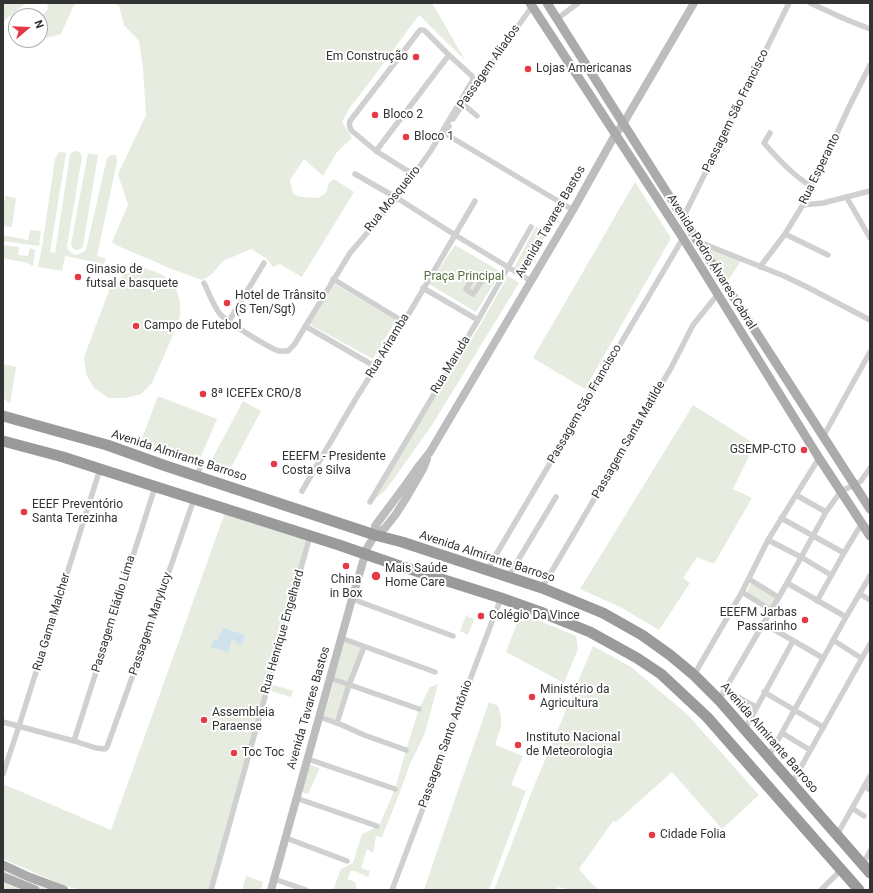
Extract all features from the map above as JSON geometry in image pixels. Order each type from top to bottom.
[{"type":"highway","name":"Avenida Almirante Barroso","points":[[3,416],[107,446],[375,535],[402,542],[542,588],[603,613],[659,647],[722,695],[745,729],[866,869]]},
{"type":"highway","points":[[3,441],[63,457],[501,598],[590,632],[637,658],[661,674],[707,717],[859,890]]},
{"type":"main road","name":"Avenida Pedro Álvares Cabral","points":[[547,3],[698,242],[870,509]]},
{"type":"main road","name":"Avenida Tavares Bastos","points":[[271,890],[365,554],[368,544],[375,535],[375,526],[430,452],[694,3]]},
{"type":"main road","name":"Avenida Pedro Álvares Cabral","points":[[532,4],[718,294],[819,458],[870,536]]},
{"type":"main road","points":[[3,865],[29,877],[64,890]]},
{"type":"main road","points":[[3,878],[35,890]]},
{"type":"street","points":[[557,19],[578,3]]},
{"type":"street","name":"Passagem São Francisco","points":[[683,218],[789,3]]},
{"type":"street","points":[[810,3],[870,29]]},
{"type":"street","name":"Passagem Aliados","points":[[532,4],[463,104],[446,133],[573,210]]},
{"type":"street","points":[[376,151],[449,55],[423,30],[420,30],[350,121],[350,128],[376,151],[414,175]]},
{"type":"street","name":"Rua Mosqueiro","points":[[204,283],[220,314],[272,348],[279,351],[288,351],[294,345],[350,253],[397,198],[430,152],[472,80],[472,76],[449,55]]},
{"type":"street","name":"Rua Esperanto","points":[[760,266],[785,234],[808,198],[870,65]]},
{"type":"street","points":[[463,104],[478,116]]},
{"type":"street","points":[[770,133],[764,143],[799,179],[812,187]]},
{"type":"street","points":[[355,174],[397,198],[531,281]]},
{"type":"street","points":[[803,205],[824,203],[870,191]]},
{"type":"street","points":[[847,198],[870,238]]},
{"type":"street","name":"Rua Ariramba","points":[[302,491],[475,201]]},
{"type":"street","name":"Rua Maruda","points":[[370,502],[478,320],[531,227]]},
{"type":"street","points":[[785,234],[828,255]]},
{"type":"street","name":"Passagem São Francisco","points":[[487,570],[682,238]]},
{"type":"street","points":[[698,242],[760,266],[807,287],[870,320]]},
{"type":"street","points":[[229,321],[264,263]]},
{"type":"street","points":[[333,279],[404,322]]},
{"type":"street","points":[[423,288],[478,320]]},
{"type":"street","name":"Passagem Santa Matilde","points":[[542,588],[671,368],[693,325],[718,294]]},
{"type":"street","points":[[305,326],[376,367]]},
{"type":"street","points":[[823,437],[870,352]]},
{"type":"street","points":[[694,675],[742,592],[768,540],[819,458]]},
{"type":"street","points":[[197,476],[201,465]]},
{"type":"street","points":[[756,707],[722,695],[826,512],[840,491],[855,485],[870,468]]},
{"type":"street","name":"Rua Gama Malcher","points":[[3,774],[100,469]]},
{"type":"street","name":"Passagem Eládio Lima","points":[[74,741],[154,486]]},
{"type":"street","points":[[796,495],[826,512]]},
{"type":"street","points":[[508,577],[556,497]]},
{"type":"street","name":"Passagem Marylucy","points":[[74,741],[96,748],[105,749],[109,743],[144,647],[194,499]]},
{"type":"street","points":[[782,518],[844,553]]},
{"type":"street","points":[[817,601],[862,523]]},
{"type":"street","name":"Rua Henrique Engelhard","points":[[211,890],[310,536]]},
{"type":"street","points":[[768,540],[831,575]]},
{"type":"street","points":[[769,756],[870,576]]},
{"type":"street","points":[[749,579],[778,596]]},
{"type":"street","points":[[787,583],[846,617]]},
{"type":"street","points":[[742,592],[771,610]]},
{"type":"street","points":[[860,594],[870,600]]},
{"type":"street","name":"Passagem Santo Antônio","points":[[392,890],[501,598]]},
{"type":"street","points":[[352,599],[453,636]]},
{"type":"street","points":[[764,623],[823,658]]},
{"type":"street","points":[[341,638],[435,672]]},
{"type":"street","points":[[834,640],[861,658]]},
{"type":"street","points":[[745,729],[792,641]]},
{"type":"street","points":[[792,783],[870,644]]},
{"type":"street","points":[[337,723],[349,685],[364,647]]},
{"type":"street","points":[[330,678],[419,709]]},
{"type":"street","points":[[764,692],[823,727]]},
{"type":"street","points":[[320,717],[406,750]]},
{"type":"street","points":[[3,722],[74,741]]},
{"type":"street","points":[[782,733],[810,750]]},
{"type":"street","points":[[308,759],[395,789]]},
{"type":"street","points":[[837,835],[870,776]]},
{"type":"street","points":[[864,786],[870,790]]},
{"type":"street","points":[[296,798],[377,826]]},
{"type":"street","points":[[852,808],[864,816]]},
{"type":"street","points":[[286,838],[347,861]]},
{"type":"street","points":[[866,869],[870,851]]},
{"type":"street","points":[[821,890],[841,870]]},
{"type":"street","points":[[274,879],[306,890]]},
{"type":"green space","points":[[3,3],[26,3],[20,8],[8,8],[8,18],[3,22]]},
{"type":"green space","points":[[47,3],[76,3],[61,34],[48,37],[48,8]]},
{"type":"green space","points":[[112,3],[432,3],[465,60],[419,15],[350,107],[342,122],[352,138],[337,152],[323,176],[304,159],[290,180],[293,194],[301,197],[318,198],[326,193],[329,183],[334,179],[354,192],[302,277],[280,264],[273,267],[266,258],[251,249],[223,261],[212,274],[202,280],[174,270],[112,242],[128,205],[118,174],[146,115],[143,68],[139,41],[124,25],[119,6]]},
{"type":"green space","points":[[75,151],[80,152],[82,157],[67,246],[68,250],[75,255],[86,250],[107,158],[111,155],[116,155],[117,162],[97,256],[106,259],[104,264],[65,256],[62,271],[38,267],[55,159],[59,152],[66,153],[50,252],[55,253],[70,155]]},
{"type":"green space","points":[[88,153],[98,155],[83,246],[77,250],[73,248],[71,244]]},
{"type":"green space","points":[[635,182],[671,238],[585,389],[533,358]]},
{"type":"green space","points":[[5,196],[16,198],[12,227],[3,226],[3,207]]},
{"type":"green space","points":[[536,226],[547,232],[523,274],[514,268]]},
{"type":"green space","points":[[30,230],[41,231],[39,246],[3,241],[3,235],[28,240]]},
{"type":"green space","points":[[698,242],[741,261],[725,285]]},
{"type":"green space","points":[[3,245],[19,247],[18,255],[28,256],[30,248],[35,250],[33,266],[27,263],[3,258]]},
{"type":"green space","name":"Praça Principal","points":[[455,245],[501,272],[476,312],[429,284]]},
{"type":"green space","name":"Campo de Futebol","points":[[145,268],[163,275],[176,289],[180,301],[180,316],[152,383],[141,394],[125,398],[109,398],[94,388],[86,374],[84,357],[110,288],[125,274]]},
{"type":"green space","points":[[508,276],[519,283],[432,425],[385,491],[372,501],[482,322]]},
{"type":"green space","points":[[335,284],[396,320],[373,359],[309,324]]},
{"type":"green space","points":[[3,364],[16,367],[10,404],[3,398]]},
{"type":"green space","points":[[158,396],[217,419],[199,461],[194,465],[139,446]]},
{"type":"green space","points":[[243,401],[261,411],[227,475],[209,465]]},
{"type":"green space","points":[[693,405],[755,444],[733,489],[752,498],[714,564],[697,557],[683,578],[690,583],[659,630],[622,608],[580,589]]},
{"type":"green space","name":"Assembleia Paraense","points":[[227,507],[310,535],[211,890],[80,890],[63,885],[3,859],[3,784],[111,830]]},
{"type":"green space","points":[[751,583],[775,597],[771,607],[747,592]]},
{"type":"green space","points":[[521,613],[576,636],[578,649],[564,683],[506,652]]},
{"type":"green space","points":[[466,616],[474,619],[468,635],[460,631]]},
{"type":"green space","points":[[344,642],[361,648],[349,682],[334,676]]},
{"type":"green space","points":[[593,646],[631,667],[688,715],[759,795],[722,829],[672,772],[616,822],[613,821],[579,869],[592,884],[600,890],[572,890],[558,887],[557,890],[494,890],[532,791]]},
{"type":"green space","points":[[334,682],[348,687],[335,720],[324,715]]},
{"type":"green space","points":[[271,684],[293,691],[291,697],[268,690]]},
{"type":"green space","points":[[438,684],[425,733],[410,764],[382,837],[376,836],[373,853],[367,849],[361,868],[370,871],[368,877],[355,871],[351,871],[347,879],[355,882],[357,890],[333,890],[341,869],[353,863],[362,834],[379,826],[395,789],[419,709],[430,687]]},
{"type":"green space","points":[[489,702],[498,706],[501,716],[501,727],[495,745],[523,756],[511,785],[526,791],[489,890],[424,890],[456,796]]},
{"type":"green space","points":[[310,765],[320,768],[308,794],[302,792]]},
{"type":"green space","points":[[3,869],[28,882],[49,890],[40,890],[3,874]]},
{"type":"green space","points":[[246,876],[263,882],[261,890],[242,890]]},
{"type":"green space","points":[[3,882],[21,890],[3,890]]},
{"type":"water","points":[[223,628],[245,635],[242,645],[232,640],[228,652],[211,647],[214,640],[217,641]]},
{"type":"place","name":"Em Construção","points":[[416,57]]},
{"type":"place","name":"Lojas Americanas","points":[[528,69]]},
{"type":"place","name":"Bloco 2","points":[[375,115]]},
{"type":"place","name":"Bloco 1","points":[[406,137]]},
{"type":"place","name":"Ginasio de futsal e basquete","points":[[78,277]]},
{"type":"place","name":"Hotel de Trânsito (S Ten/Sgt)","points":[[227,303]]},
{"type":"place","name":"Campo de Futebol","points":[[136,326]]},
{"type":"place","name":"8ª ICEFEx CRO/8","points":[[203,394]]},
{"type":"place","name":"GSEMP-CTO","points":[[804,450]]},
{"type":"place","name":"EEEFM - Presidente Costa e Silva","points":[[274,464]]},
{"type":"place","name":"EEEF Preventório Santa Terezinha","points":[[24,512]]},
{"type":"place","name":"China in Box","points":[[346,566]]},
{"type":"place","name":"Mais Saúde Home Care","points":[[376,576]]},
{"type":"place","name":"Colégio Da Vince","points":[[481,616]]},
{"type":"place","name":"EEEFM Jarbas Passarinho","points":[[805,620]]},
{"type":"place","name":"Ministério da Agricultura","points":[[532,697]]},
{"type":"place","name":"Assembleia Paraense","points":[[204,720]]},
{"type":"place","name":"Instituto Nacional de Meteorologia","points":[[518,745]]},
{"type":"place","name":"Toc Toc","points":[[234,753]]},
{"type":"place","name":"Cidade Folia","points":[[652,835]]}]
